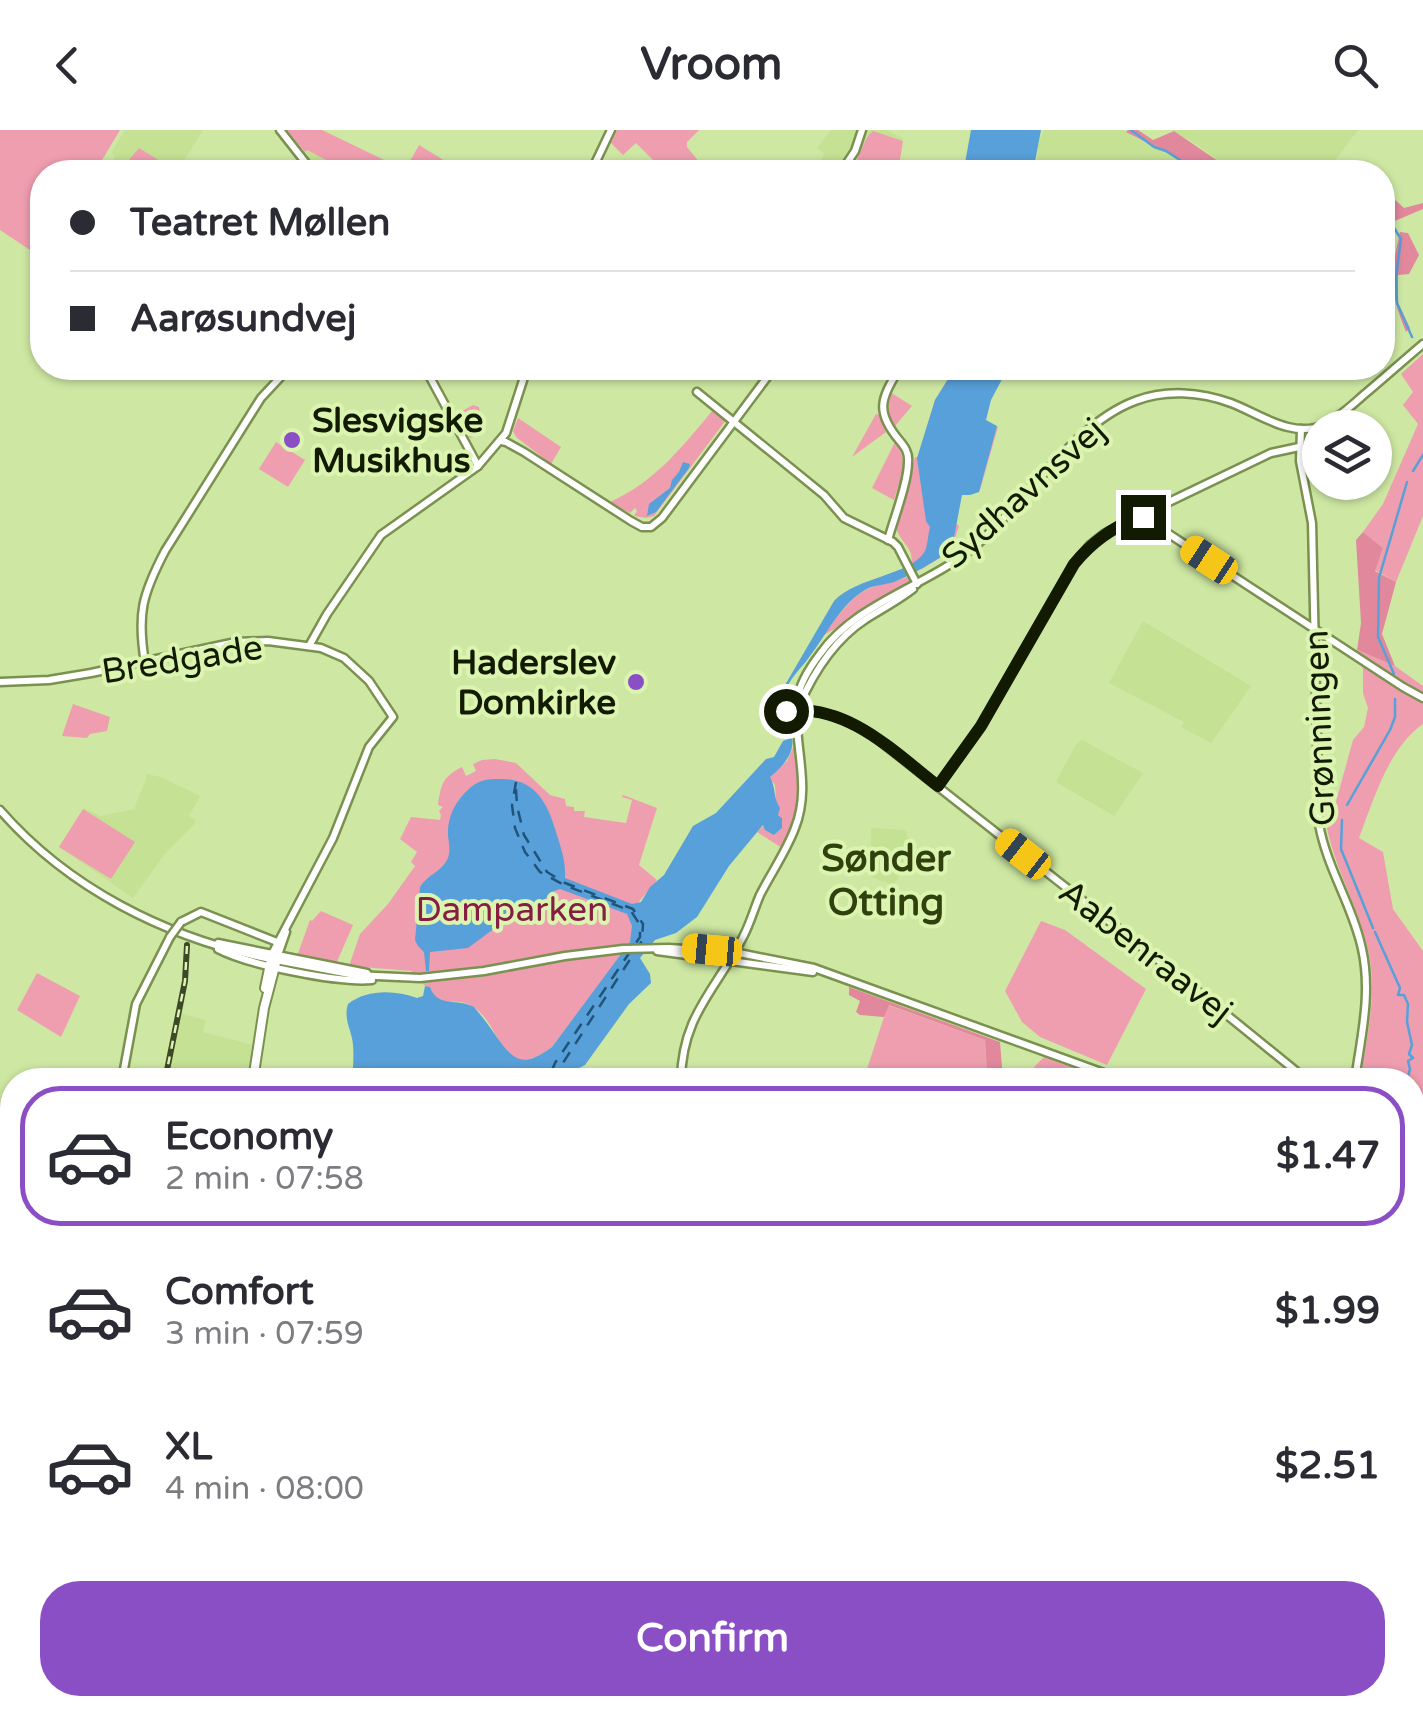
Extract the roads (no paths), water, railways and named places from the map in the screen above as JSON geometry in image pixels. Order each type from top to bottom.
[{"type":"main road","points":[[264,1008],[274,960]]},
{"type":"main road","points":[[255,1068],[274,960]]},
{"type":"street","points":[[280,130],[304,160]]},
{"type":"street","points":[[596,160],[610,130]]},
{"type":"street","points":[[849,160],[862,130]]},
{"type":"street","points":[[1395,368],[1423,344]]},
{"type":"street","points":[[145,663],[140,622],[151,578],[261,398],[278,380]]},
{"type":"street","points":[[431,380],[478,466]]},
{"type":"street","points":[[309,646],[381,535],[478,466],[501,441],[524,380]]},
{"type":"street","points":[[501,441],[637,524],[651,527],[659,522],[765,380]]},
{"type":"street","points":[[888,540],[908,461],[905,448],[886,422],[884,396],[892,380]]},
{"type":"street","points":[[1301,430],[1336,418],[1381,380]]},
{"type":"street","points":[[697,392],[824,495],[839,513],[898,547],[916,581]]},
{"type":"street","name":"Sydhavnsvej","points":[[798,710],[802,686],[830,642],[862,614],[974,548],[1085,435],[1130,402],[1163,394],[1199,394],[1301,430]]},
{"type":"street","name":"Grønningen","points":[[1301,430],[1300,461],[1312,524],[1319,824],[1330,865],[1356,929],[1365,967],[1365,1012],[1357,1068]]},
{"type":"street","points":[[1143,517],[1272,453],[1299,447]]},
{"type":"street","points":[[938,786],[981,726],[1074,564],[1104,534],[1137,517],[1143,517],[1423,698]]},
{"type":"street","name":"Bredgade","points":[[0,682],[50,680],[252,640],[309,646],[348,661],[368,681],[393,717],[369,747],[332,838],[296,908]]},
{"type":"street","points":[[682,1068],[695,1014],[744,936],[799,817],[804,785],[798,710]]},
{"type":"street","name":"Aabenraavej","points":[[786,711],[833,715],[860,727],[1292,1068]]},
{"type":"street","points":[[0,810],[50,857],[99,893],[226,953],[364,981],[451,976],[623,949],[734,952],[774,958],[829,974],[1090,1068]]},
{"type":"street","points":[[274,960],[277,942],[296,908]]},
{"type":"street","points":[[274,960],[296,908]]},
{"type":"street","points":[[124,1068],[136,1004],[181,922],[200,912],[277,942]]},
{"type":"street","points":[[274,960],[286,926]]},
{"type":"street","points":[[652,949],[829,974]]},
{"type":"street","points":[[687,956],[734,952]]},
{"type":"street","points":[[729,960],[774,958]]},
{"type":"water","points":[[971,130],[1041,130],[1035,160],[966,160]]},
{"type":"water","points":[[948,380],[1002,380],[986,420],[997,426],[979,492],[962,495],[952,548],[909,575],[868,588],[856,596],[792,678],[783,700],[791,751],[770,777],[782,828],[774,835],[763,825],[729,866],[697,917],[676,933],[655,940],[640,958],[651,983],[629,1004],[585,1065],[352,1068],[348,1004],[372,993],[400,993],[417,998],[423,996],[425,986],[438,998],[474,1007],[507,1050],[519,1059],[533,1058],[552,1047],[630,942],[632,926],[627,914],[560,889],[551,892],[532,915],[532,921],[528,917],[506,922],[468,948],[430,952],[426,971],[424,952],[415,940],[420,887],[447,860],[449,822],[456,804],[483,780],[521,782],[537,794],[548,810],[563,855],[565,878],[632,904],[641,902],[664,875],[693,826],[716,813],[788,739],[780,713],[781,692],[834,601],[856,586],[908,566],[925,551],[930,527],[917,458],[935,400]]},
{"type":"water","points":[[683,462],[690,464],[689,468],[656,512],[647,516],[649,504],[670,488]]},
{"type":"waterway","points":[[1131,130],[1180,160]]},
{"type":"waterway","points":[[1395,230],[1401,239],[1397,303],[1412,337]]},
{"type":"waterway","points":[[1413,471],[1423,455]]},
{"type":"waterway","points":[[1394,674],[1378,637],[1379,578],[1407,482]]},
{"type":"waterway","points":[[1347,805],[1390,730],[1395,699]]},
{"type":"waterway","points":[[1342,820],[1341,849],[1373,928]]},
{"type":"waterway","points":[[1375,932],[1400,988],[1398,995],[1404,995],[1408,1004],[1412,1045],[1409,1054],[1413,1058],[1408,1061],[1410,1068]]},
{"type":"railway","points":[[167,1068],[185,981],[187,945]]},
{"type":"place","name":"Slesvigske Musikhus","points":[[292,440]]},
{"type":"place","name":"Haderslev Domkirke","points":[[636,682]]},
{"type":"district","name":"Sønder Otting","points":[[886,880]]},
{"type":"park label","name":"Damparken","points":[[512,909]]}]
